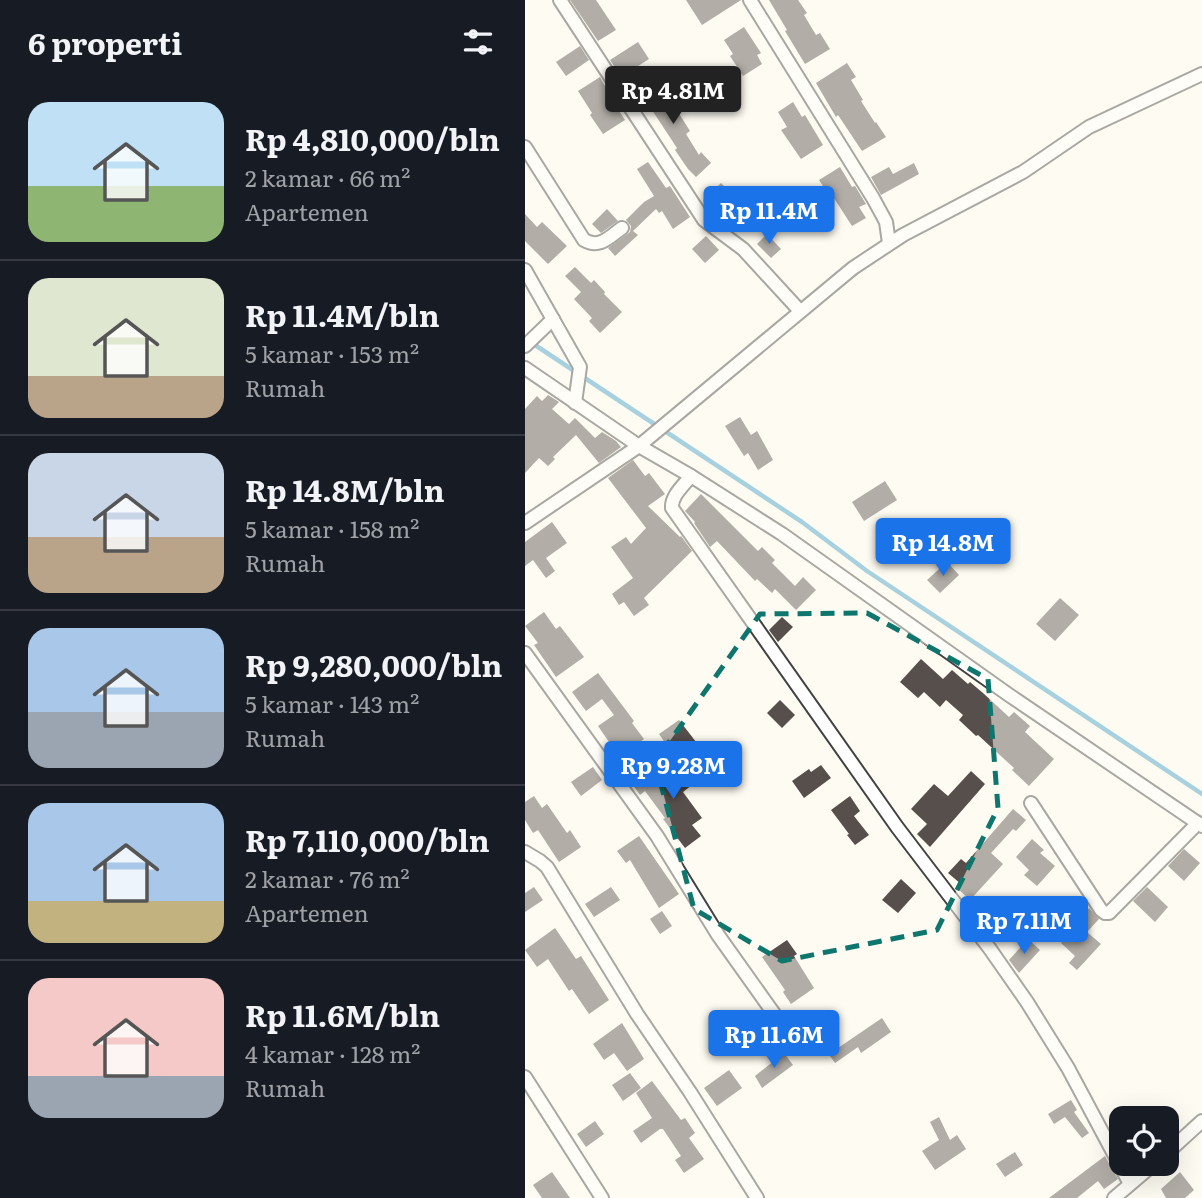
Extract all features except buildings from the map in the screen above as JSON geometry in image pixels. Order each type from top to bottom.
[{"type":"street","points":[[561,0],[704,220],[743,249],[800,311]]},
{"type":"street","points":[[750,0],[873,198],[886,222],[889,243]]},
{"type":"street","points":[[525,523],[639,446],[800,311],[889,243],[1023,172],[1089,127],[1202,74]]},
{"type":"street","points":[[525,147],[529,161],[587,242],[600,244],[622,228]]},
{"type":"street","points":[[525,271],[554,319],[579,374],[575,403]]},
{"type":"street","points":[[529,342],[554,319]]},
{"type":"street","points":[[525,368],[639,446],[782,534],[1009,695],[1200,825],[1109,913],[1105,913],[1031,803]]},
{"type":"street","points":[[691,476],[674,496],[672,508],[897,827],[1027,1002],[1068,1069],[1130,1184]]},
{"type":"street","points":[[525,653],[657,836],[718,935],[782,1025]]},
{"type":"street","points":[[525,852],[547,867],[637,1014],[697,1102],[757,1198]]},
{"type":"street","points":[[525,1077],[602,1198]]},
{"type":"street","points":[[1179,1142],[1202,1121]]},
{"type":"street","points":[[1114,1198],[1140,1176]]},
{"type":"highlighted area","points":[[867,613],[988,679],[998,808],[937,930],[782,961],[694,909],[655,762],[760,614]]},
{"type":"waterway","points":[[532,343],[802,522],[867,571],[1202,794]]}]
